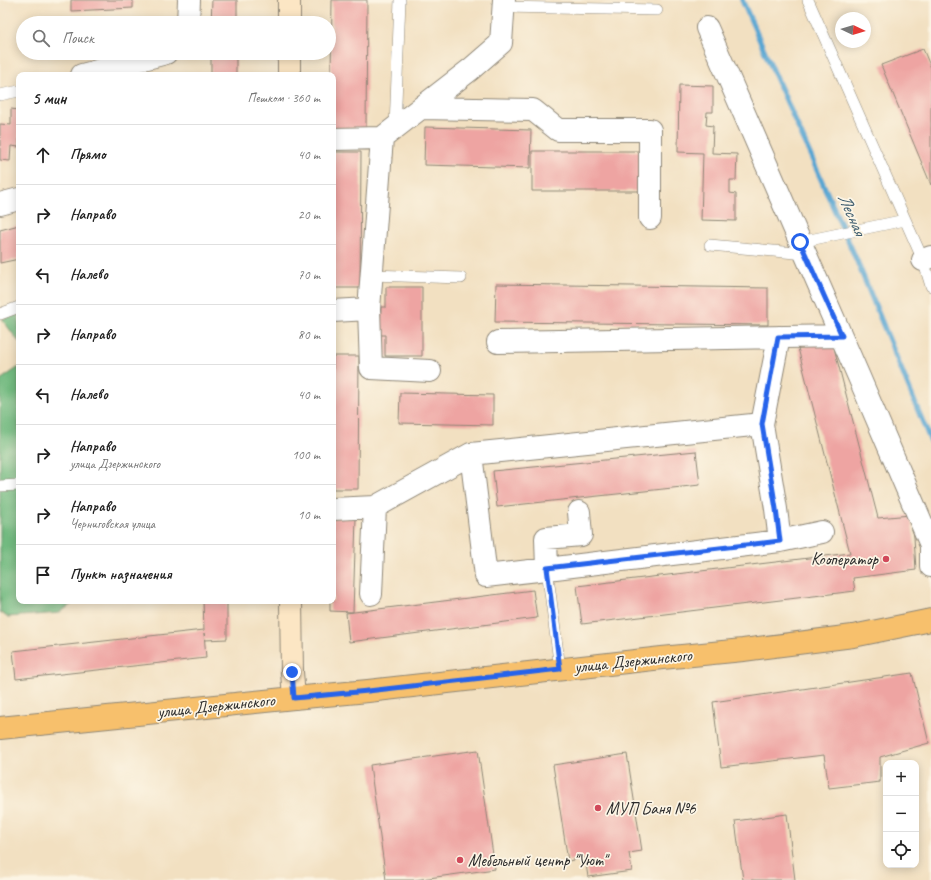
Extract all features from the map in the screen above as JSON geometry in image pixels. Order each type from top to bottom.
[{"type":"main road","points":[[289,0],[289,16]]},
{"type":"main road","points":[[289,60],[289,72]]},
{"type":"main road","points":[[291,604],[294,698]]},
{"type":"main road","name":"улица Дзержинского","points":[[0,728],[384,690],[560,669],[743,650],[853,636],[931,620]]},
{"type":"street","points":[[189,16],[190,0]]},
{"type":"street","points":[[336,139],[389,133],[471,69],[501,43],[504,4]]},
{"type":"street","points":[[707,28],[842,336],[930,545],[931,566]]},
{"type":"street","points":[[93,72],[139,60]]},
{"type":"street","points":[[421,108],[533,110],[558,130],[650,130],[650,218]]},
{"type":"street","points":[[389,133],[371,275],[369,309],[371,368],[430,370]]},
{"type":"street","points":[[0,204],[16,200]]},
{"type":"street","points":[[336,311],[369,309]]},
{"type":"street","points":[[498,342],[842,336]]},
{"type":"street","points":[[778,337],[762,424],[780,541]]},
{"type":"street","points":[[336,509],[375,507],[471,454],[762,424]]},
{"type":"street","points":[[471,454],[486,576],[780,541],[822,532]]},
{"type":"street","points":[[371,594],[375,507]]},
{"type":"street","points":[[547,568],[546,538],[581,535],[579,512]]},
{"type":"lane","points":[[389,133],[400,0]]},
{"type":"lane","points":[[808,0],[905,220],[927,259],[931,286]]},
{"type":"lane","points":[[504,4],[657,10]]},
{"type":"lane","points":[[0,96],[16,93]]},
{"type":"lane","points":[[710,245],[803,248],[905,220]]},
{"type":"lane","points":[[371,275],[461,278]]},
{"type":"lane","points":[[0,314],[16,308]]},
{"type":"lane","points":[[0,486],[16,485]]},
{"type":"lane","points":[[547,568],[560,669]]},
{"type":"green space","points":[[16,315],[16,338],[2,319]]},
{"type":"green space","points":[[16,369],[16,604],[72,604],[59,613],[7,617],[0,612],[0,380]]},
{"type":"building","points":[[71,0],[133,0],[133,8],[71,11]]},
{"type":"building","points":[[212,0],[237,0],[237,16],[211,16]]},
{"type":"building","points":[[332,0],[367,0],[366,128],[336,128],[336,72],[331,72],[331,60],[336,60],[336,16],[332,16]]},
{"type":"building","points":[[923,49],[931,68],[931,185],[881,65]]},
{"type":"building","points":[[211,60],[236,60],[236,72],[211,72]]},
{"type":"building","points":[[679,85],[713,86],[713,112],[707,112],[706,125],[713,126],[712,153],[737,154],[736,180],[730,180],[730,193],[736,194],[736,221],[701,220],[703,153],[678,152]]},
{"type":"building","points":[[11,109],[16,110],[16,147],[11,146],[10,161],[0,160],[0,124],[11,125]]},
{"type":"building","points":[[425,127],[531,130],[530,168],[424,165]]},
{"type":"building","points":[[532,151],[640,151],[640,191],[532,191]]},
{"type":"building","points":[[336,152],[361,152],[360,288],[336,288]]},
{"type":"building","points":[[16,226],[16,260],[0,263],[0,230]]},
{"type":"building","points":[[496,284],[768,288],[768,325],[495,322]]},
{"type":"building","points":[[386,287],[422,287],[422,356],[385,356],[385,335],[380,335],[381,307],[386,307]]},
{"type":"building","points":[[832,340],[878,518],[910,515],[914,537],[916,570],[853,578],[855,591],[582,624],[577,586],[850,553],[798,348]]},
{"type":"building","points":[[336,356],[359,356],[358,489],[336,489]]},
{"type":"building","points":[[400,393],[493,395],[493,425],[399,423]]},
{"type":"building","points":[[696,451],[700,485],[497,507],[493,471]]},
{"type":"building","points":[[336,518],[356,518],[353,612],[330,611],[330,604],[336,604]]},
{"type":"building","points":[[533,590],[537,618],[349,642],[346,613]]},
{"type":"building","points":[[203,604],[227,604],[227,639],[205,640],[204,633],[206,658],[16,679],[13,651],[204,630]]},
{"type":"building","points":[[912,673],[929,743],[880,757],[880,782],[829,788],[824,755],[721,767],[713,702]]},
{"type":"building","points":[[478,750],[495,869],[414,880],[386,880],[370,765]]},
{"type":"building","name":"МУП Баня №6","points":[[627,754],[642,851],[629,853],[632,871],[588,877],[585,858],[568,861],[553,765]]},
{"type":"building","points":[[787,814],[795,880],[743,880],[735,821]]},
{"type":"waterway","name":"Лесная","points":[[742,0],[857,261],[931,442]]},
{"type":"place","name":"Кооператор","points":[[886,559]]},
{"type":"place","name":"МУП Баня №6","points":[[598,808]]},
{"type":"place","name":"Мебельный центр \"Уют\"","points":[[460,860]]},
{"type":"route","points":[[292,672],[294,698],[560,669],[547,568],[780,541],[762,424],[778,337],[842,336],[800,242]]}]
